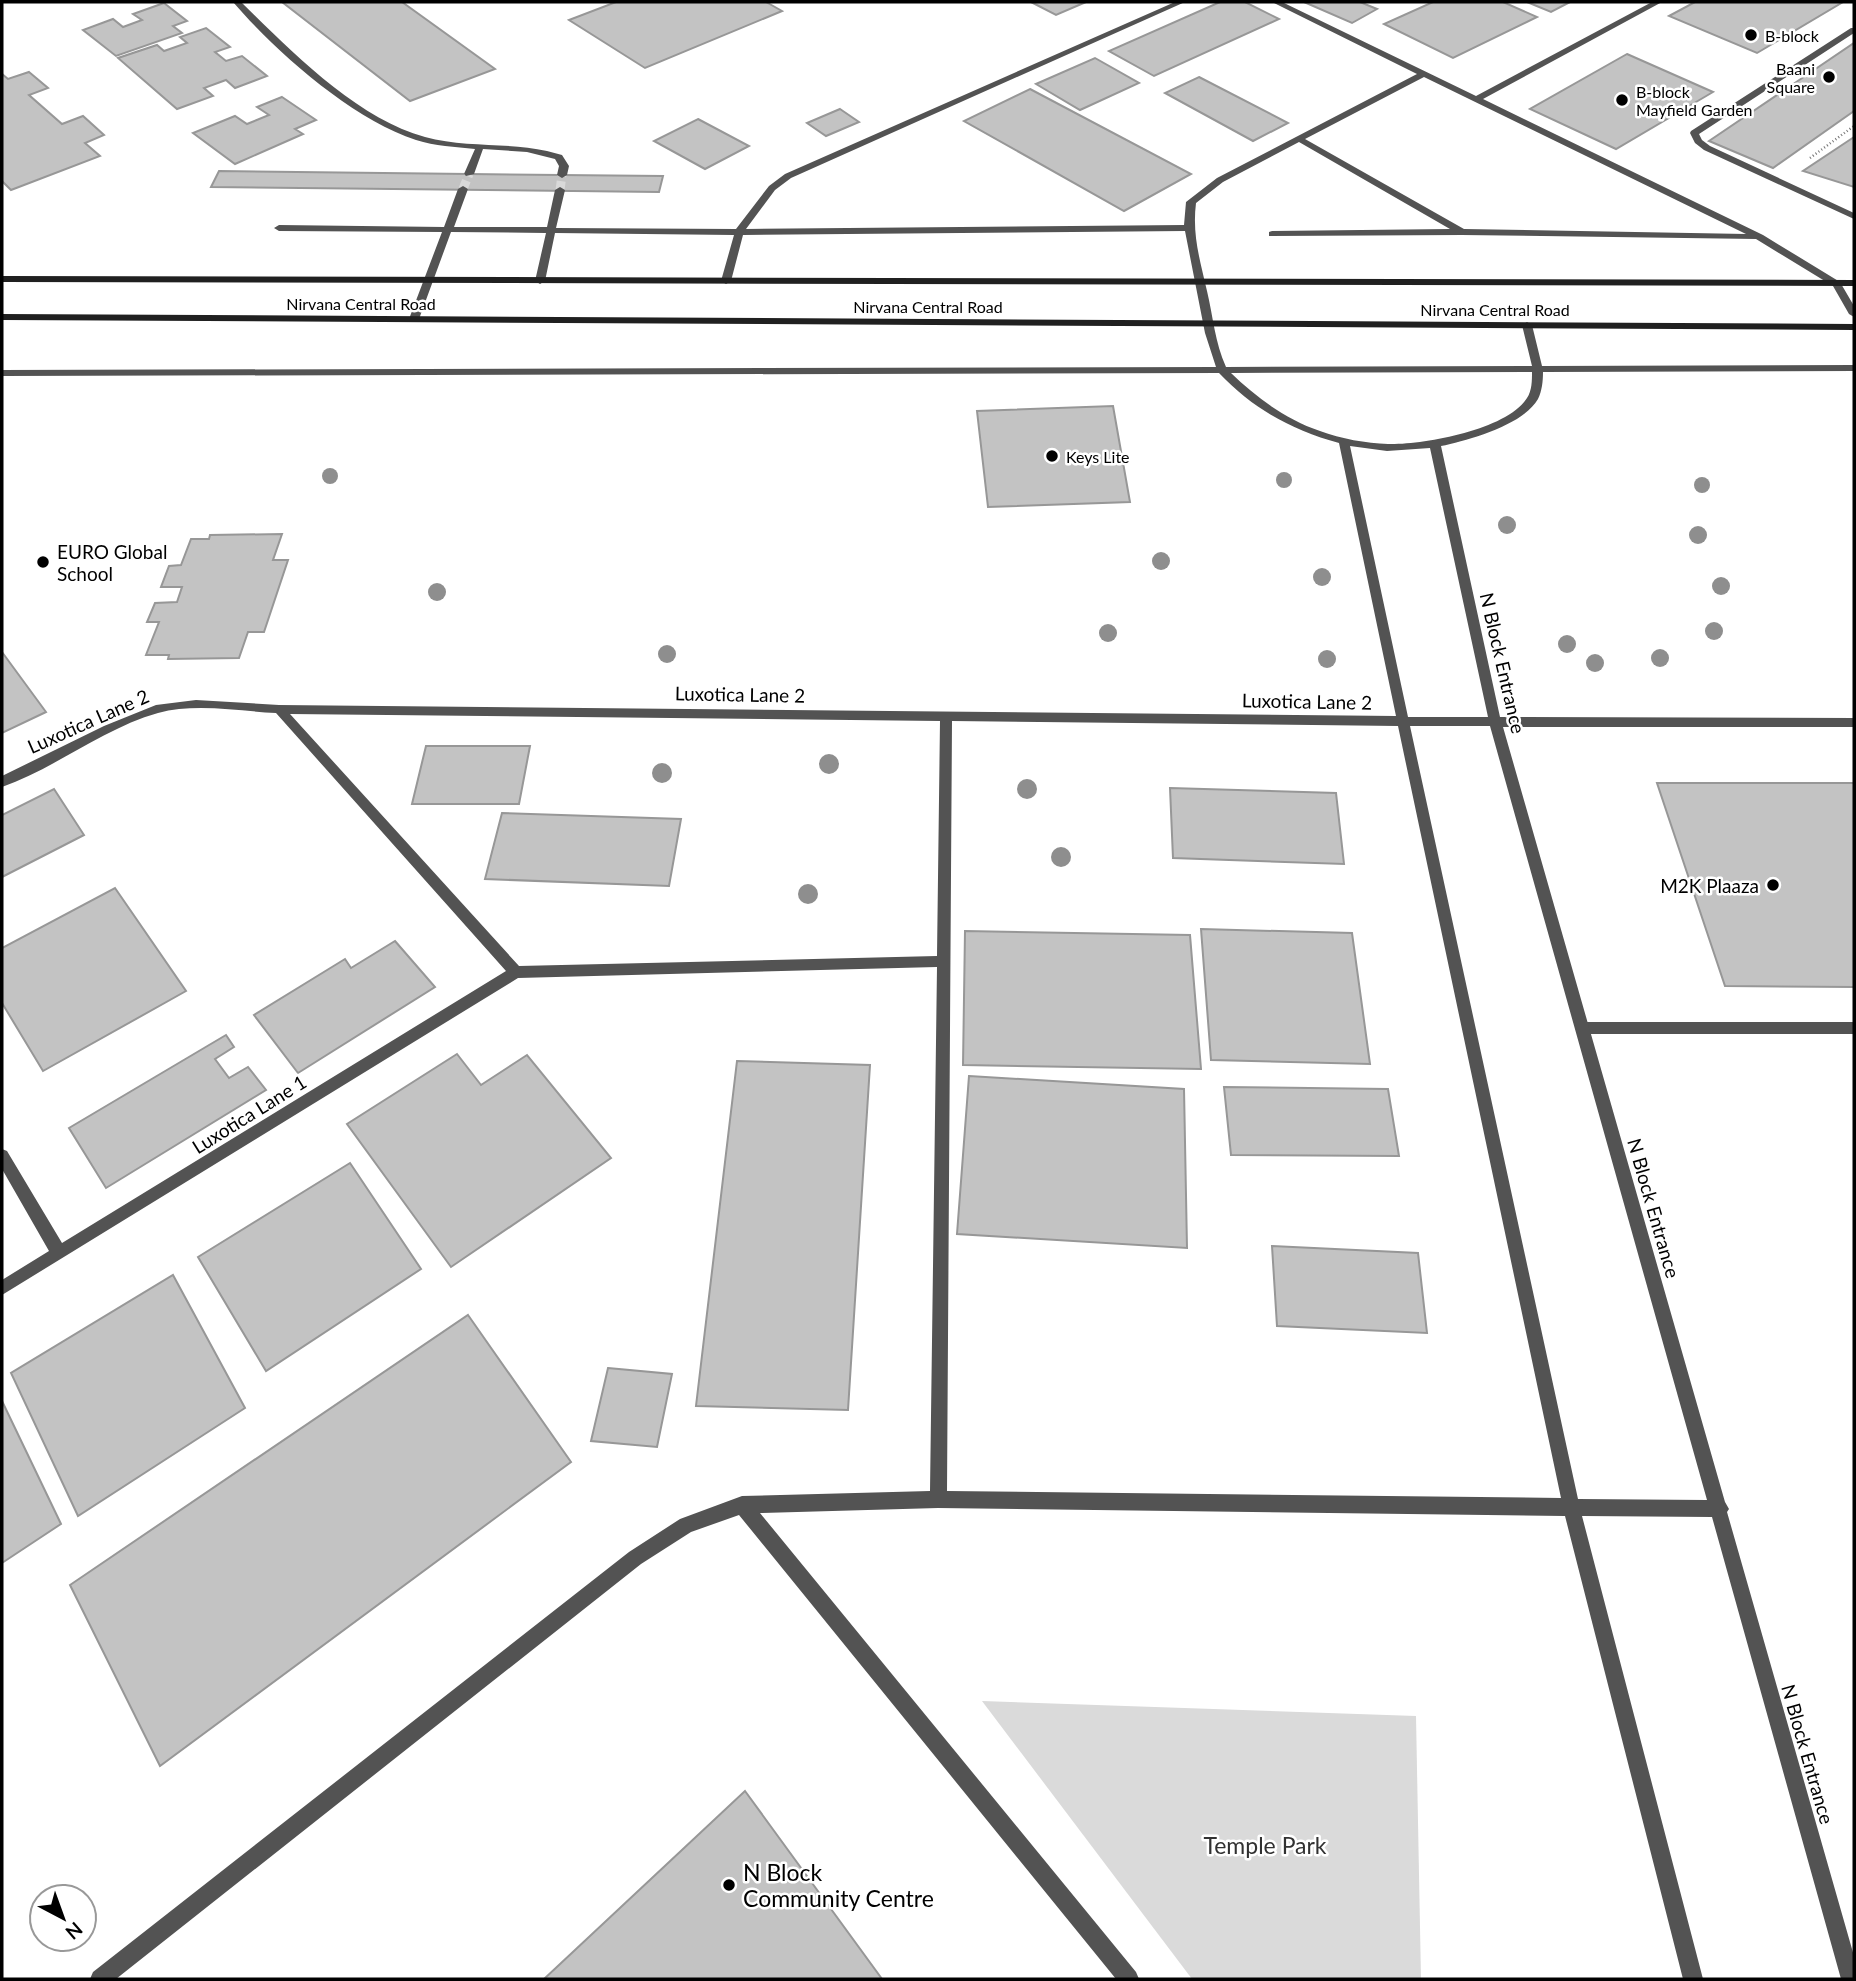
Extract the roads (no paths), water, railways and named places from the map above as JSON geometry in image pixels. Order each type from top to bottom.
[{"type":"main road","name":"Nirvana Central Road","points":[[2,279],[1854,283]]},
{"type":"main road","name":"Nirvana Central Road","points":[[2,317],[1854,327]]},
{"type":"street","points":[[237,2],[276,42],[370,116],[421,139],[479,149],[545,152],[559,157],[564,166],[562,175]]},
{"type":"street","points":[[726,281],[739,232],[772,188],[812,163],[1031,71],[1181,2]]},
{"type":"street","points":[[1276,2],[1760,237],[1837,284],[1854,314]]},
{"type":"street","points":[[1476,99],[1658,2]]},
{"type":"street","points":[[1854,30],[1694,133],[1698,141],[1707,148],[1854,216]]},
{"type":"street","points":[[1425,73],[1220,180],[1191,202],[1187,228],[1222,369],[1266,410],[1287,424],[1344,444],[1436,444],[1458,441],[1515,415],[1535,395],[1538,370],[1528,325]]},
{"type":"street","points":[[1299,139],[1462,232]]},
{"type":"street","points":[[469,174],[479,149]]},
{"type":"street","points":[[414,319],[463,189]]},
{"type":"street","points":[[540,281],[560,190]]},
{"type":"street","points":[[279,228],[551,228],[739,232],[1187,228]]},
{"type":"street","points":[[1272,234],[1462,232],[1760,237]]},
{"type":"street","points":[[2,373],[1854,368]]},
{"type":"street","points":[[1344,444],[1571,1507],[1693,1979]]},
{"type":"street","name":"N Block Entrance","points":[[1436,444],[1495,722],[1851,1979]]},
{"type":"street","name":"Luxotica Lane 2","points":[[2,782],[108,729],[156,709],[195,704],[279,709],[1495,722],[1854,723]]},
{"type":"street","points":[[279,709],[516,972],[944,961]]},
{"type":"street","points":[[938,1499],[946,716]]},
{"type":"street","name":"Luxotica Lane 1","points":[[2,1288],[516,972]]},
{"type":"street","points":[[1583,1028],[1854,1028]]},
{"type":"street","points":[[2,1156],[59,1253]]},
{"type":"street","points":[[100,1979],[635,1558],[686,1525],[742,1505],[938,1499],[1720,1509]]},
{"type":"street","points":[[742,1505],[1129,1979]]},
{"type":"tunnel","points":[[463,189],[469,174]]},
{"type":"tunnel","points":[[560,190],[562,175]]},
{"type":"place","name":"B-block","points":[[1751,35]]},
{"type":"place","name":"Baani Square","points":[[1829,77]]},
{"type":"place","name":"B-block Mayfield Garden","points":[[1622,100]]},
{"type":"place","name":"Keys Lite","points":[[1052,456]]},
{"type":"place","name":"EURO Global School","points":[[43,562]]},
{"type":"place","name":"M2K Plaaza","points":[[1773,885]]},
{"type":"place","name":"N Block Community Centre","points":[[729,1885]]},
{"type":"park label","name":"Temple Park","points":[[1265,1845]]}]
